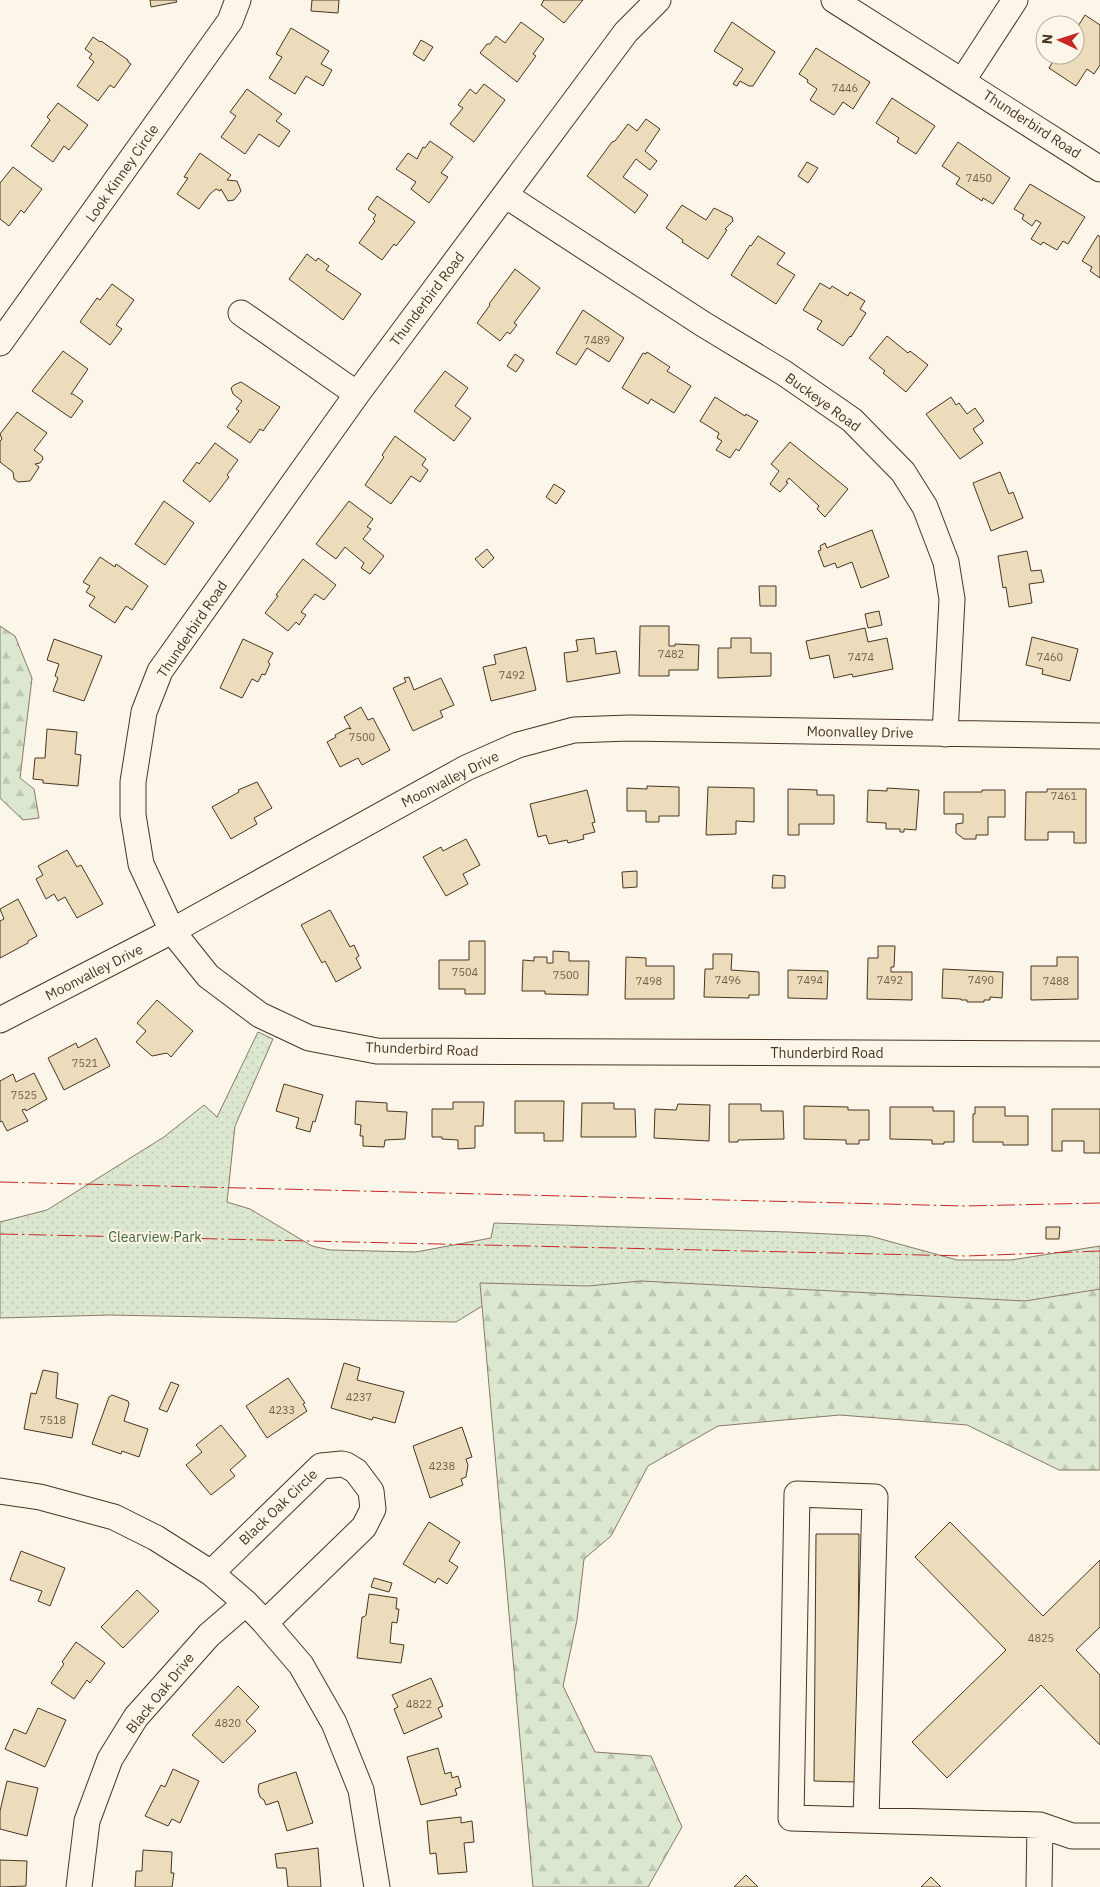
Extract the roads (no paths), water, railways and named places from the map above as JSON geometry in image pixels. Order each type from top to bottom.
[{"type":"street","name":"Look Kinney Circle","points":[[0,343],[230,21],[238,0]]},
{"type":"street","name":"Thunderbird Road","points":[[658,0],[626,32],[504,195],[358,394],[160,671],[144,712],[133,782],[133,815],[141,864],[172,931],[208,976],[260,1015],[309,1038],[377,1051],[1100,1054]]},
{"type":"street","name":"Thunderbird Road","points":[[834,0],[1100,168]]},
{"type":"street","points":[[963,80],[1015,0]]},
{"type":"street","name":"Buckeye Road","points":[[504,195],[703,324],[784,373],[852,420],[903,472],[925,507],[946,562],[952,599],[945,734]]},
{"type":"street","points":[[241,313],[358,394]]},
{"type":"street","name":"Moonvalley Drive","points":[[0,1020],[172,931],[466,768],[518,745],[574,730],[629,728],[1100,736]]},
{"type":"street","name":"Black Oak Circle","points":[[211,1573],[321,1466],[346,1465],[356,1471],[371,1491],[373,1509],[364,1527],[265,1623]]},
{"type":"street","points":[[0,1491],[40,1497],[114,1517],[156,1538],[211,1573],[246,1603],[300,1665],[334,1723],[361,1790],[377,1887]]},
{"type":"street","points":[[866,1819],[875,1497],[797,1494],[792,1818],[1040,1825],[1072,1836],[1100,1836]]},
{"type":"street","name":"Black Oak Drive","points":[[79,1887],[86,1821],[110,1759],[136,1717],[209,1635],[246,1603]]},
{"type":"street","points":[[1039,1887],[1040,1825]]},
{"type":"park label","name":"Clearview Park","points":[[155,1237]]}]
